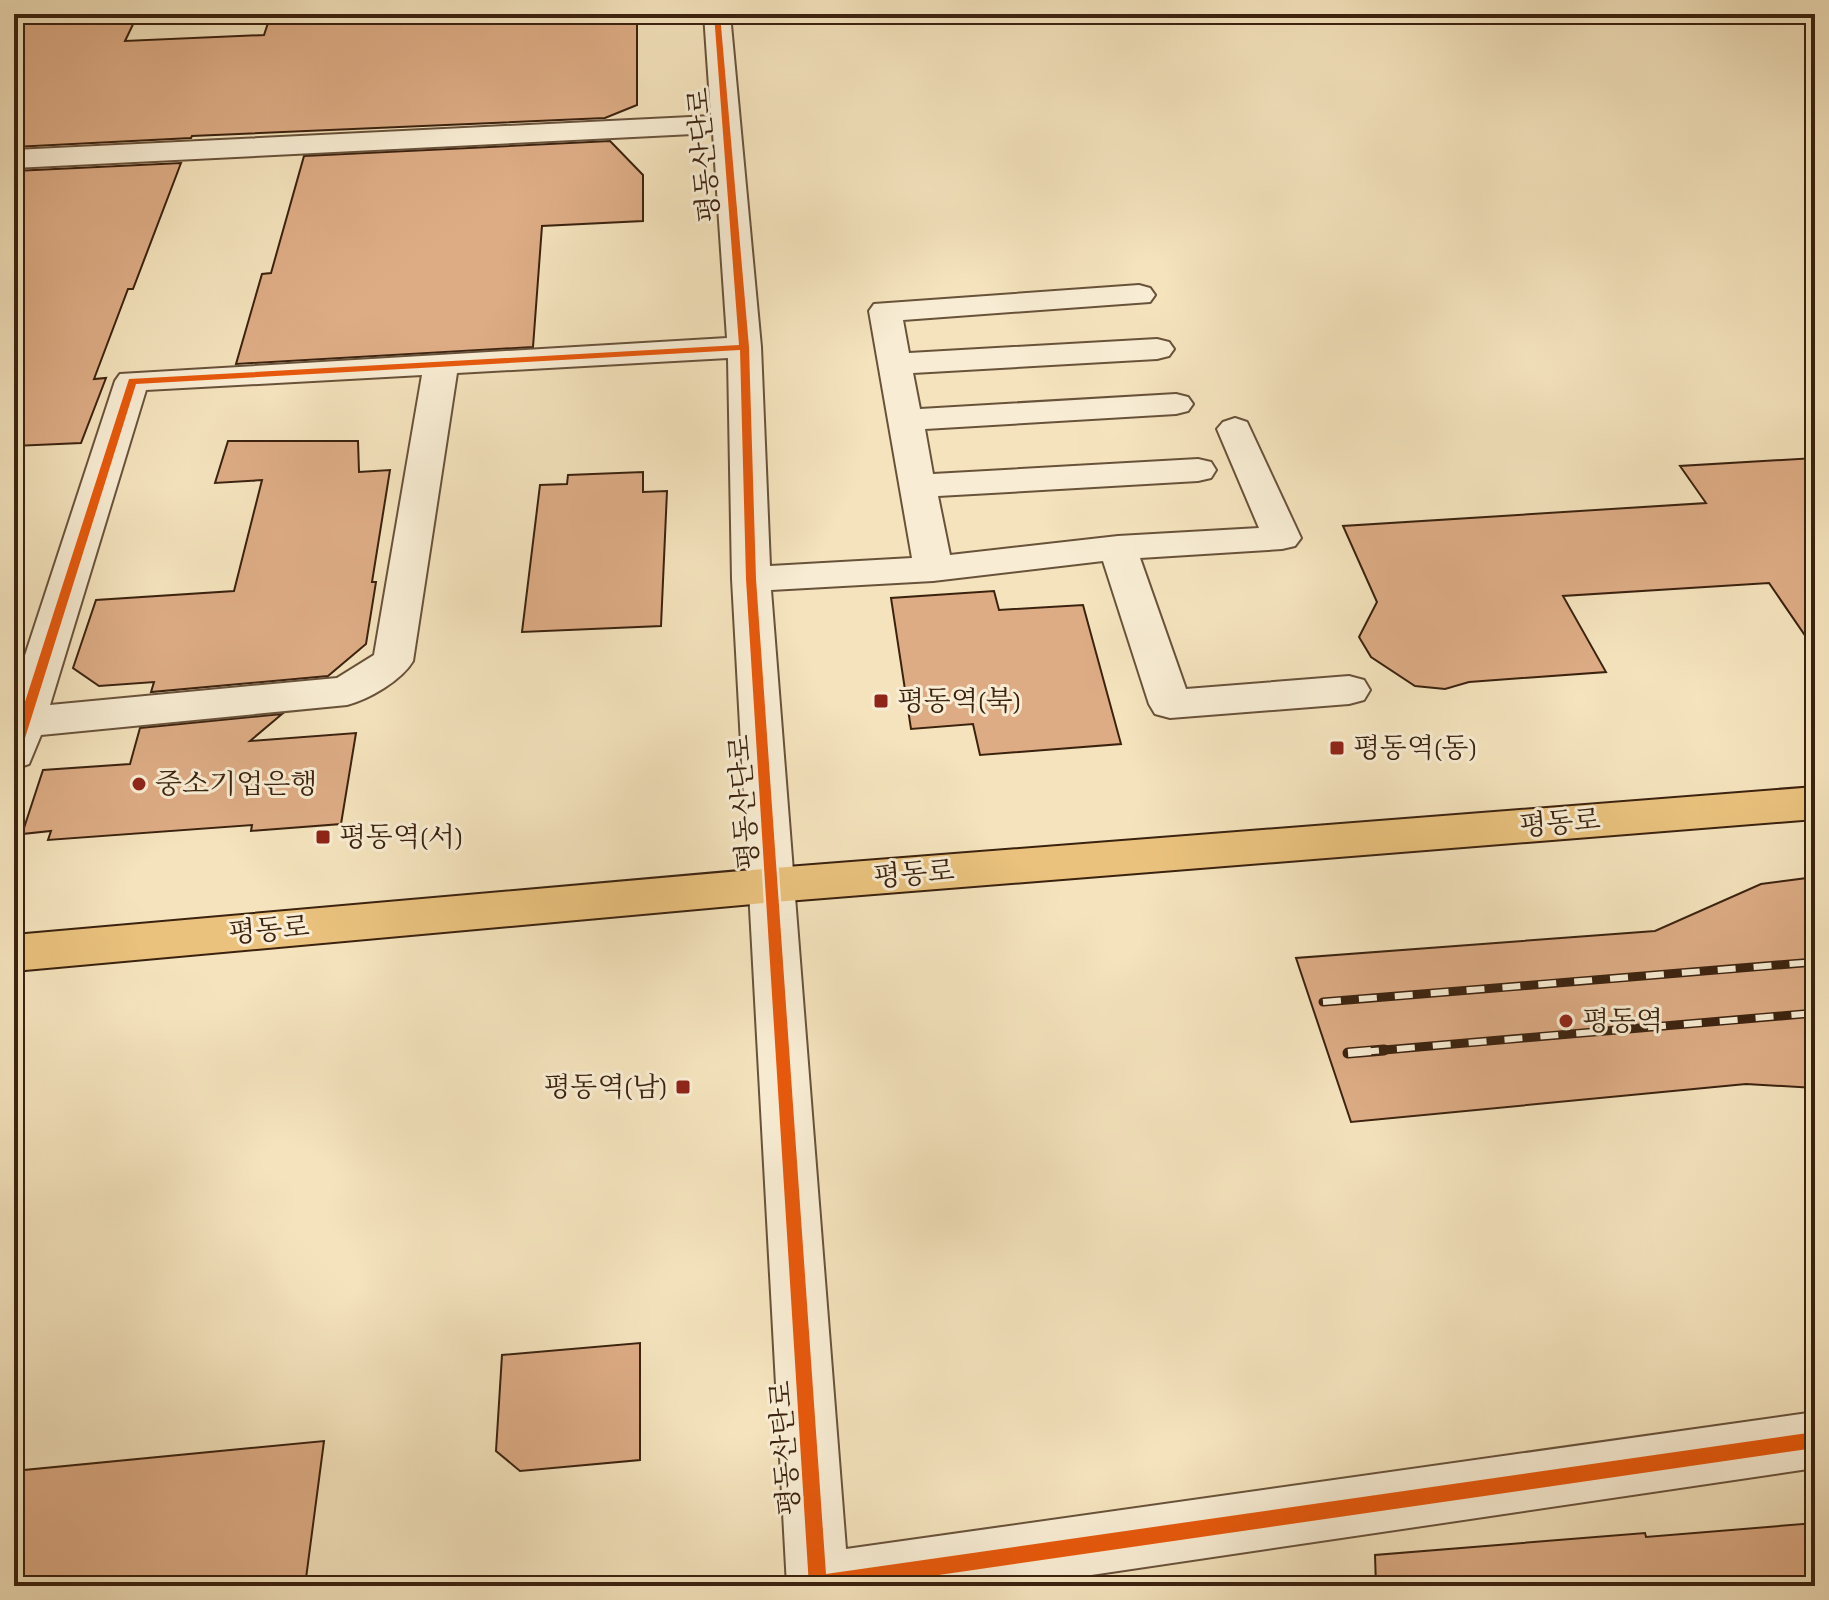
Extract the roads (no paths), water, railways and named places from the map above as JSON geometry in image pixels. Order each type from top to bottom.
[{"type":"main road","name":"평동로","points":[[14,953],[774,885],[1815,803]]},
{"type":"street","name":"평동산단로","points":[[717,14],[744,347],[751,579],[774,885],[818,1585]]},
{"type":"street","name":"평동산단로","points":[[14,159],[724,124]]},
{"type":"street","points":[[933,569],[885,311],[1139,295]]},
{"type":"street","points":[[441,365],[393,661],[347,691],[19,738],[132,381],[744,347]]},
{"type":"street","points":[[895,364],[1157,349]]},
{"type":"street","points":[[906,420],[1176,404]]},
{"type":"street","points":[[751,579],[933,569],[1118,548],[1282,538],[1235,429]]},
{"type":"street","points":[[918,486],[1198,470]]},
{"type":"street","points":[[1118,548],[1170,704],[1349,690]]},
{"type":"street","points":[[818,1585],[1815,1440]]},
{"type":"railway","points":[[1323,1002],[1815,962]]},
{"type":"railway","points":[[1361,1052],[1815,1013]]},
{"type":"railway","points":[[1348,1053],[1384,1050]]},
{"type":"place","name":"평동역(북)","points":[[881,701]]},
{"type":"place","name":"평동역(동)","points":[[1337,748]]},
{"type":"place","name":"중소기업은행","points":[[139,784]]},
{"type":"place","name":"평동역(서)","points":[[323,837]]},
{"type":"place","name":"평동역","points":[[1566,1021]]},
{"type":"place","name":"평동역(남)","points":[[683,1087]]}]
